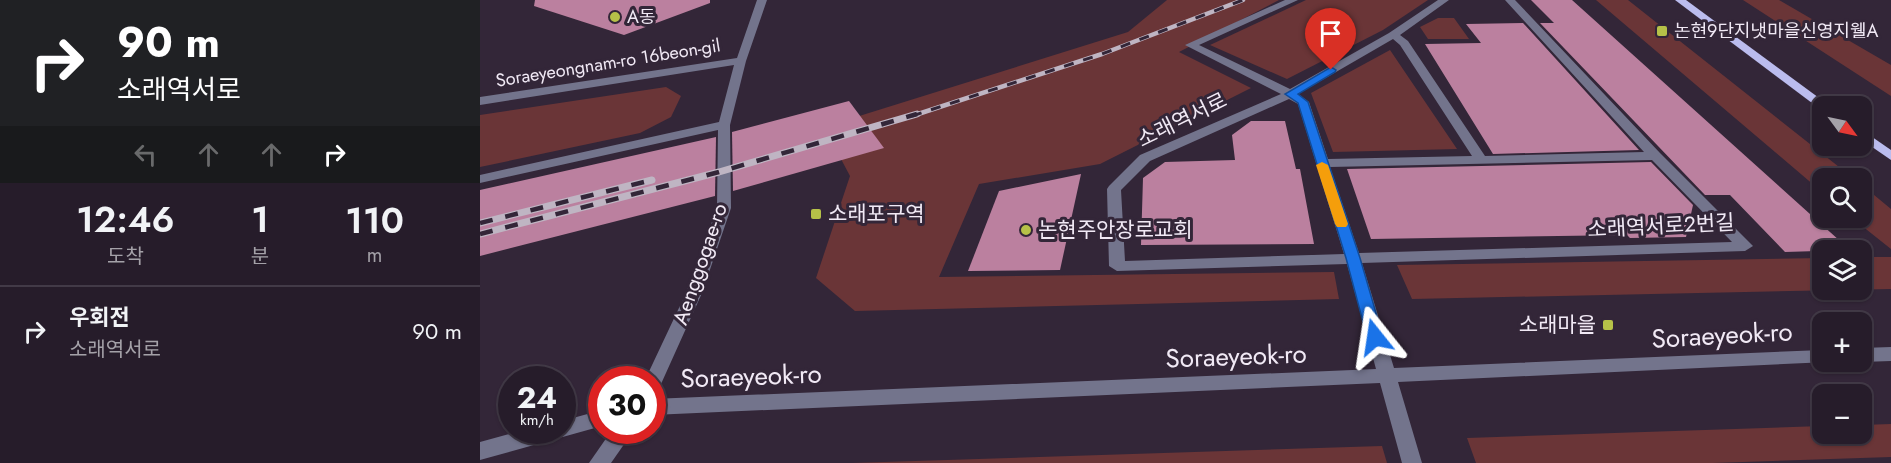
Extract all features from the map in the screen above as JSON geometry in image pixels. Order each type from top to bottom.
[{"type":"main road","points":[[1680,0],[1812,97]]},
{"type":"main road","points":[[1872,142],[1891,156]]},
{"type":"street","name":"Aenggogae-ro","points":[[660,366],[694,293],[724,208],[724,125],[741,61],[762,0]]},
{"type":"street","points":[[1293,0],[1191,45],[1272,83],[1303,102],[1353,258],[1412,463]]},
{"type":"street","name":"소래역서로","points":[[1353,258],[1117,266],[1114,189],[1145,158],[1290,94],[1393,35],[1444,0]]},
{"type":"street","name":"소래역서로2번길","points":[[1353,258],[1745,246],[1655,156],[1510,0]]},
{"type":"street","points":[[1393,35],[1404,43],[1480,158]]},
{"type":"street","name":"Soraeyeongnam-ro 16beon-gil","points":[[480,101],[741,61]]},
{"type":"street","points":[[480,177],[724,125]]},
{"type":"street","points":[[1321,163],[1655,156]]},
{"type":"street","points":[[1872,355],[1891,354]]},
{"type":"street","name":"Soraeyeok-ro","points":[[666,406],[1812,357]]},
{"type":"street","points":[[480,451],[505,444]]},
{"type":"street","points":[[599,463],[613,444]]},
{"type":"shaded area","points":[[1167,0],[1279,0],[1179,52],[1251,88],[1100,164],[979,184],[939,277],[1334,272],[1339,299],[855,311],[816,278],[850,176],[824,127],[1128,32]]},
{"type":"shaded area","points":[[1306,0],[1428,0],[1383,30],[1287,79],[1210,45]]},
{"type":"shaded area","points":[[1596,0],[1628,0],[1812,146],[1812,156],[1825,156],[1840,168],[1812,168],[1812,184]]},
{"type":"shaded area","points":[[1743,0],[1779,0],[1891,65],[1891,96]]},
{"type":"shaded area","points":[[1438,18],[1454,18],[1469,39],[1428,39],[1420,27]]},
{"type":"shaded area","points":[[1390,50],[1458,149],[1333,152],[1311,93]]},
{"type":"shaded area","points":[[666,87],[681,96],[671,117],[640,133],[480,167],[480,115]]},
{"type":"shaded area","points":[[1872,193],[1891,209],[1891,249],[1865,228],[1872,228]]},
{"type":"shaded area","points":[[1872,257],[1891,257],[1891,289],[1872,290]]},
{"type":"shaded area","points":[[1812,258],[1812,291],[1412,299],[1397,265]]},
{"type":"shaded area","points":[[1891,424],[1891,457],[1713,463],[1476,463],[1467,438],[1812,426],[1812,444],[1872,444],[1872,425]]},
{"type":"shaded area","points":[[1382,446],[1387,463],[852,463]]},
{"type":"building","name":"A동","points":[[535,0],[710,0],[710,3],[624,35],[534,6]]},
{"type":"building","points":[[1531,0],[1572,0],[1812,216],[1812,228],[1826,228],[1839,240],[1812,240],[1812,251],[1785,252],[1730,195],[1705,195],[1540,23],[1554,23]]},
{"type":"building","points":[[1523,23],[1639,150],[1493,154],[1425,44],[1481,43],[1466,24]]},
{"type":"building","points":[[849,101],[884,148],[733,191],[732,132]]},
{"type":"building","points":[[1251,121],[1285,121],[1296,169],[1300,169],[1314,244],[1141,245],[1143,178],[1165,162],[1235,160],[1232,135]]},
{"type":"building","points":[[716,137],[715,196],[480,256],[480,190]]},
{"type":"building","points":[[1651,162],[1693,205],[1686,237],[1630,238],[1627,235],[1371,239],[1347,169]]},
{"type":"building","name":"논현주안장로교회","points":[[1081,174],[1060,270],[968,271],[999,191]]},
{"type":"railway","points":[[912,116],[1102,54],[1243,0]]},
{"type":"railway","points":[[480,234],[719,172],[917,114]]},
{"type":"railway","points":[[480,223],[652,180]]},
{"type":"slow traffic","points":[[1322,165],[1341,224]]},
{"type":"place","name":"A동","points":[[615,17]]},
{"type":"place","name":"논현9단지냇마을신영지웰A","points":[[1662,31]]},
{"type":"place","name":"소래포구역","points":[[816,214]]},
{"type":"place","name":"논현주안장로교회","points":[[1026,230]]},
{"type":"place","name":"소래마을","points":[[1608,325]]},
{"type":"route","points":[[1331,70],[1290,94],[1303,102],[1353,258],[1375,337]]}]
